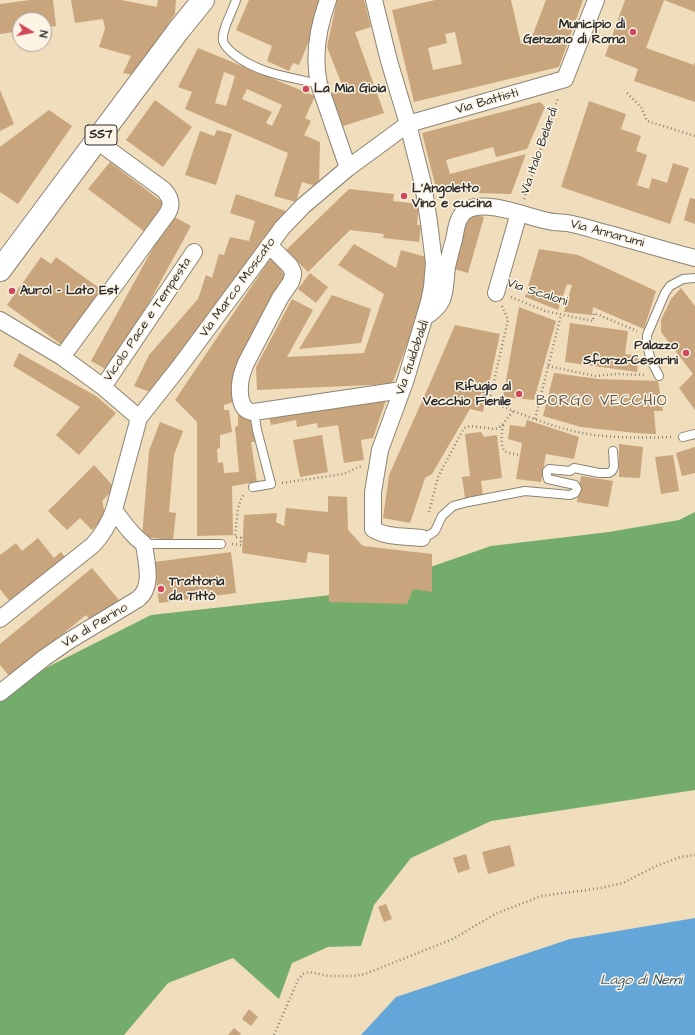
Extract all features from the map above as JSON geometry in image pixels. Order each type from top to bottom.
[{"type":"main road","name":"SS7","points":[[0,270],[178,31],[203,0]]},
{"type":"street","points":[[328,0],[316,44],[317,71],[319,84],[348,168]]},
{"type":"street","points":[[377,0],[389,61],[408,124],[423,184],[429,222],[434,263],[432,287],[425,317]]},
{"type":"street","name":"Via Battisti","points":[[408,124],[565,79],[596,0]]},
{"type":"street","name":"Via Marco Moscato","points":[[139,418],[180,366],[282,228],[303,206],[348,168],[408,124]]},
{"type":"street","points":[[62,358],[167,214],[171,204],[170,197],[164,190],[97,141]]},
{"type":"street","name":"Via Annarumi","points":[[482,206],[519,213],[549,221],[571,224],[695,258]]},
{"type":"street","name":"Via Guidobaldi","points":[[422,538],[386,535],[373,529],[373,492],[378,459],[383,440],[402,390],[425,317],[438,307],[444,297],[448,266],[457,225],[463,213],[474,207],[482,206]]},
{"type":"street","points":[[496,293],[519,213]]},
{"type":"street","points":[[269,245],[290,266],[293,275],[291,282],[280,298],[246,363],[240,386],[242,404],[250,411],[402,390]]},
{"type":"street","name":"Vicolo Pace e Tempesta","points":[[103,387],[194,252]]},
{"type":"street","points":[[0,320],[62,358],[103,387],[139,418],[114,510],[105,531],[93,545],[0,619]]},
{"type":"street","points":[[114,510],[127,528],[141,542]]},
{"type":"street","name":"Via di Perino","points":[[0,692],[60,646],[141,597],[146,590],[148,582],[141,542]]},
{"type":"lane","points":[[236,0],[223,36],[228,49],[241,60],[259,69],[319,84]]},
{"type":"lane","points":[[659,376],[651,360],[647,346],[647,335],[665,293],[670,286],[683,279],[695,278]]},
{"type":"lane","points":[[250,411],[257,430],[271,484],[253,487]]},
{"type":"lane","points":[[683,437],[695,434]]},
{"type":"lane","points":[[422,538],[432,534],[435,531],[442,516],[453,506],[525,491],[570,495],[575,493],[577,489],[575,485],[548,479],[547,471],[549,469],[570,471],[574,468],[599,474],[609,473],[614,468],[613,452]]},
{"type":"lane","points":[[141,542],[221,544]]},
{"type":"path","points":[[627,94],[640,107],[647,121],[695,136]]},
{"type":"path","name":"Via Italo Belardi","points":[[519,213],[558,97]]},
{"type":"path","points":[[496,293],[508,320],[490,398],[491,402],[548,424],[593,435],[643,438],[683,437]]},
{"type":"path","name":"Via Scaloni","points":[[496,293],[514,298],[545,311],[561,315],[592,320],[594,313],[647,335]]},
{"type":"path","points":[[535,419],[561,315]]},
{"type":"path","points":[[548,366],[595,376],[617,374],[659,376]]},
{"type":"path","points":[[422,538],[438,477],[464,428],[472,426],[494,429],[499,428],[513,411]]},
{"type":"path","points":[[503,424],[501,440],[504,451],[520,455]]},
{"type":"path","points":[[271,484],[343,474],[378,459]]},
{"type":"path","points":[[221,544],[241,545],[241,538],[235,537],[239,507]]},
{"type":"path","points":[[274,1035],[298,980],[303,974],[309,972],[329,976],[353,976],[365,974],[453,939],[494,914],[541,896],[601,888],[623,883],[654,867],[680,857],[695,855]]},
{"type":"green space","points":[[695,512],[695,790],[491,821],[411,858],[374,905],[361,946],[328,947],[292,963],[279,999],[233,958],[168,983],[124,1035],[0,1035],[0,691],[151,615],[358,592],[491,546],[609,532],[679,520]]},
{"type":"water","name":"Lago di Nemi","points":[[695,918],[695,1035],[361,1035],[396,997],[570,939]]},
{"type":"building","points":[[30,0],[53,0],[56,26],[52,27],[52,12],[12,12],[12,32],[0,34],[0,4]]},
{"type":"building","points":[[71,0],[121,0],[157,7],[158,0],[176,0],[175,14],[134,75],[123,73],[131,56],[99,47],[105,29],[103,19],[75,23]]},
{"type":"building","points":[[249,0],[326,0],[299,65],[293,63],[289,71],[267,61],[272,46],[236,30]]},
{"type":"building","points":[[337,0],[364,0],[371,27],[355,32],[384,113],[340,127],[328,94],[344,90],[327,47]]},
{"type":"building","points":[[435,0],[511,0],[521,44],[530,42],[546,0],[583,0],[559,67],[414,102],[392,10]],"holes":[[[455,32],[462,64],[433,70],[428,48],[447,43],[445,34]]]},
{"type":"building","points":[[625,0],[664,0],[646,48],[694,65],[695,62],[695,102],[634,81],[638,69],[605,56]]},
{"type":"building","points":[[664,0],[695,0],[695,12]]},
{"type":"building","points":[[198,48],[315,96],[305,118],[311,121],[304,135],[320,142],[319,187],[302,182],[296,202],[274,196],[288,153],[185,109],[192,92],[178,87]],"holes":[[[224,72],[235,76],[226,106],[215,103]],[[247,89],[282,105],[272,126],[266,123],[272,112],[242,99]]]},
{"type":"building","points":[[0,90],[14,124],[0,131]]},
{"type":"building","points":[[155,100],[192,127],[163,167],[126,140]]},
{"type":"building","points":[[589,101],[626,114],[621,129],[641,136],[636,151],[647,155],[637,185],[649,189],[652,178],[667,183],[673,163],[689,168],[670,224],[561,187]]},
{"type":"building","points":[[540,102],[545,107],[527,149],[496,157],[493,147],[446,160],[450,174],[526,154],[511,194],[437,192],[422,133]]},
{"type":"building","points":[[49,110],[72,126],[18,204],[0,192],[0,147]]},
{"type":"building","points":[[217,130],[232,134],[216,185],[185,175],[200,131],[214,136]]},
{"type":"building","points":[[110,162],[166,205],[145,232],[88,189]]},
{"type":"building","points":[[349,189],[394,194],[393,201],[419,204],[417,225],[421,225],[419,242],[383,238],[384,234],[350,230],[308,272],[286,250]]},
{"type":"building","points":[[236,194],[286,211],[272,235],[150,392],[134,386],[149,355],[198,299],[206,275],[212,278],[219,254],[224,255],[230,237],[249,241],[255,221],[230,213]]},
{"type":"building","points":[[690,198],[695,199],[695,224],[684,220]]},
{"type":"building","points":[[469,213],[484,217],[468,273],[451,268]]},
{"type":"building","points":[[171,215],[191,226],[111,372],[91,361]]},
{"type":"building","points":[[354,244],[396,268],[401,250],[429,258],[429,286],[392,384],[257,390],[256,367],[292,299],[313,310],[287,357],[364,353],[384,294],[338,265]]},
{"type":"building","points":[[539,249],[578,255],[656,291],[644,329],[593,307],[592,315],[564,312],[572,285],[567,284],[558,310],[525,297]]},
{"type":"building","points":[[272,256],[285,267],[282,272],[289,279],[236,401],[224,405],[224,410],[229,410],[232,432],[220,435],[220,448],[217,449],[218,463],[223,462],[224,473],[239,472],[235,427],[238,426],[238,415],[250,414],[255,442],[251,442],[257,482],[232,486],[233,535],[197,536],[197,422],[175,400]]},
{"type":"building","points":[[41,257],[51,264],[56,257],[102,290],[62,345],[7,305]]},
{"type":"building","points":[[310,273],[328,287],[316,303],[298,289]]},
{"type":"building","name":"Palazzo Sforza-Cesarini","points":[[681,288],[695,306],[695,410],[679,388],[693,374],[661,332],[661,320],[671,299]]},
{"type":"building","points":[[332,295],[371,309],[361,343],[299,349]]},
{"type":"building","points":[[519,307],[556,321],[534,400],[503,397]]},
{"type":"building","points":[[570,323],[628,331],[625,354],[639,356],[637,372],[565,362]]},
{"type":"building","points":[[455,325],[500,334],[483,412],[470,409],[432,474],[425,478],[410,523],[383,518],[389,475]]},
{"type":"building","points":[[19,353],[96,396],[116,413],[79,455],[56,435],[80,407],[13,366]]},
{"type":"building","points":[[554,373],[598,379],[658,381],[663,411],[654,411],[656,434],[581,427],[543,416]]},
{"type":"building","points":[[387,397],[373,438],[361,440],[364,460],[344,463],[338,425],[318,428],[317,423],[297,427],[296,420],[271,425],[269,417]]},
{"type":"building","points":[[527,420],[579,437],[574,459],[546,454],[541,482],[516,479],[522,443],[508,439],[510,425],[525,427]]},
{"type":"building","points":[[160,422],[183,431],[174,455],[169,512],[176,513],[173,540],[142,537],[149,451]]},
{"type":"building","points":[[481,432],[484,437],[497,435],[502,478],[481,481],[483,496],[465,498],[462,477],[470,476],[465,434]]},
{"type":"building","points":[[322,435],[328,472],[300,477],[293,440]]},
{"type":"building","points":[[619,444],[643,447],[640,478],[619,477]]},
{"type":"building","points":[[695,447],[695,473],[682,476],[676,453]]},
{"type":"building","points":[[673,455],[679,491],[661,494],[655,457]]},
{"type":"building","points":[[94,465],[115,488],[102,501],[106,516],[92,530],[80,518],[67,530],[48,511]]},
{"type":"building","points":[[581,476],[613,481],[608,507],[577,502]]},
{"type":"building","points":[[328,496],[347,497],[348,530],[363,546],[432,554],[432,592],[413,589],[407,604],[329,602],[329,555],[308,552],[306,563],[242,553],[244,515],[277,513],[276,522],[284,526],[286,508],[328,512]]},
{"type":"building","points":[[38,538],[54,558],[61,552],[67,560],[12,604],[0,589],[0,555],[16,543],[22,551]]},
{"type":"building","points":[[231,552],[236,593],[159,603],[154,562]]},
{"type":"building","points":[[92,568],[119,600],[92,622],[86,615],[10,677],[0,665],[0,644]]},
{"type":"building","points":[[510,845],[515,866],[488,874],[482,852]]},
{"type":"building","points":[[466,854],[470,869],[458,873],[453,858]]},
{"type":"building","points":[[386,904],[392,919],[384,922],[378,907]]},
{"type":"building","points":[[249,1009],[258,1017],[251,1026],[242,1019]]},
{"type":"building","points":[[234,1028],[241,1034],[228,1035]]},
{"type":"place","name":"Municipio di Genzano di Roma","points":[[633,32]]},
{"type":"place","name":"La Mia Gioia","points":[[306,89]]},
{"type":"place","name":"L'Angoletto Vino e cucina","points":[[404,196]]},
{"type":"place","name":"Aurol - Lato Est","points":[[12,291]]},
{"type":"place","name":"Palazzo Sforza-Cesarini","points":[[686,353]]},
{"type":"place","name":"Rifugio al Vecchio Fienile","points":[[519,394]]},
{"type":"place","name":"Trattoria da Tittò","points":[[161,589]]},
{"type":"district","name":"BORGO VECCHIO","points":[[602,402]]}]
